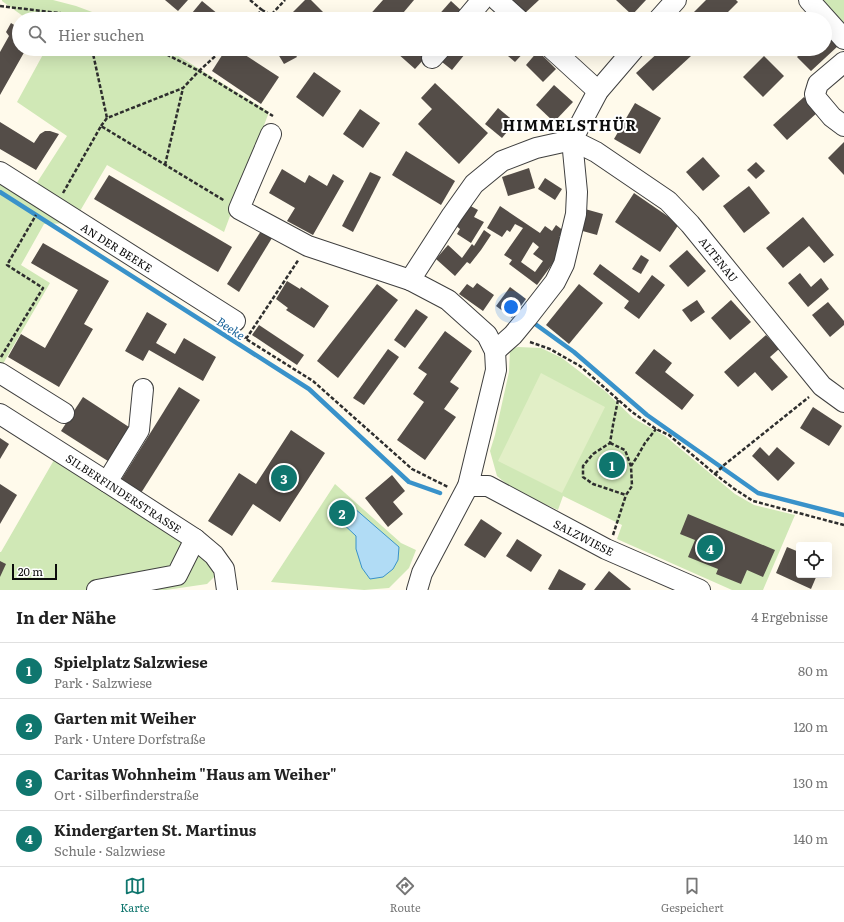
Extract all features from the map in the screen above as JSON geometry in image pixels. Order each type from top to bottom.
[{"type":"street","points":[[472,12],[482,0]]},
{"type":"street","points":[[497,0],[510,12]]},
{"type":"street","points":[[666,12],[676,0]]},
{"type":"street","points":[[809,0],[820,12]]},
{"type":"street","points":[[832,26],[844,39]]},
{"type":"street","points":[[560,56],[598,91]]},
{"type":"street","points":[[495,351],[513,335],[555,282],[564,264],[576,214],[577,192],[572,140],[598,91],[628,56]]},
{"type":"street","points":[[844,62],[818,84],[816,94],[816,98],[832,117],[844,126]]},
{"type":"street","points":[[271,134],[239,209],[308,246],[410,280],[448,300],[487,335],[495,351],[496,370],[468,486],[422,573],[417,590]]},
{"type":"street","points":[[410,280],[474,184],[502,161],[536,148],[572,140]]},
{"type":"street","name":"ALTENAU","points":[[572,140],[596,152],[668,201],[690,224],[822,386],[844,402]]},
{"type":"street","name":"AN DER BEEKE","points":[[0,172],[234,321]]},
{"type":"street","points":[[0,373],[64,414]]},
{"type":"street","points":[[107,482],[139,430],[142,389]]},
{"type":"street","name":"SILBERFINDERSTRASSE","points":[[0,414],[195,539],[214,556],[224,569],[227,590]]},
{"type":"street","name":"SALZWIESE","points":[[468,486],[488,486],[606,549],[700,590]]},
{"type":"street","points":[[97,590],[177,576],[195,539]]},
{"type":"path","points":[[250,0],[266,12]]},
{"type":"path","points":[[274,12],[286,0]]},
{"type":"path","points":[[0,6],[46,12]]},
{"type":"path","points":[[94,56],[108,118]]},
{"type":"path","points":[[170,56],[199,71],[279,120],[271,134]]},
{"type":"path","points":[[55,207],[101,126],[108,118],[183,88],[215,56]]},
{"type":"path","points":[[165,165],[183,88]]},
{"type":"path","points":[[101,126],[239,209]]},
{"type":"path","points":[[0,359],[43,288],[7,265],[34,218]]},
{"type":"path","points":[[246,339],[308,246]]},
{"type":"path","points":[[234,321],[246,339],[313,381],[412,469],[449,488],[468,486]]},
{"type":"path","points":[[513,335],[550,349],[580,366],[632,412],[656,428],[670,435],[715,474],[753,501],[844,525]]},
{"type":"path","points":[[715,474],[724,465],[822,386]]},
{"type":"path","points":[[618,400],[610,443],[593,454],[583,466],[583,476],[593,484],[626,496]]},
{"type":"path","points":[[631,466],[656,428]]},
{"type":"path","points":[[606,549],[611,542],[626,496],[632,486],[631,466],[625,450],[610,443]]},
{"type":"green space","points":[[53,0],[92,12],[17,12],[2,1]]},
{"type":"green space","points":[[817,0],[844,0],[844,30],[832,17],[832,12],[828,12]]},
{"type":"green space","points":[[42,56],[178,56],[269,112],[224,232],[107,165],[73,223],[44,224],[21,265],[50,283],[0,369],[0,176],[29,195],[67,136],[17,102]]},
{"type":"green space","points":[[518,347],[541,348],[562,358],[605,391],[633,418],[665,436],[735,494],[754,505],[795,515],[763,590],[732,590],[617,539],[622,525],[563,496],[558,510],[515,491],[497,476],[490,451],[509,372],[510,349]]},
{"type":"green space","points":[[541,373],[605,407],[562,493],[498,461]]},
{"type":"green space","points":[[54,460],[197,546],[217,574],[207,584],[166,590],[0,590],[0,552]]},
{"type":"green space","points":[[335,484],[401,543],[416,550],[409,568],[389,588],[364,590],[271,582]]},
{"type":"water","points":[[346,501],[399,547],[398,560],[393,569],[383,577],[370,579],[362,568],[356,549],[356,536],[338,519]]},
{"type":"building","points":[[165,0],[188,0],[178,11]]},
{"type":"building","points":[[305,0],[311,0],[323,12],[293,12]]},
{"type":"building","points":[[383,0],[414,0],[404,12],[372,12]]},
{"type":"building","points":[[510,0],[539,0],[526,12],[522,12]]},
{"type":"building","points":[[616,0],[646,0],[635,12],[629,12]]},
{"type":"building","points":[[706,0],[736,0],[738,2],[728,12],[694,12]]},
{"type":"building","points":[[202,1],[215,12],[193,12]]},
{"type":"building","points":[[451,1],[463,12],[441,12]]},
{"type":"building","points":[[12,24],[12,56],[22,56],[0,95],[0,52],[9,36],[6,32]]},
{"type":"building","points":[[832,39],[838,46],[832,52]]},
{"type":"building","points":[[222,56],[247,56],[279,77],[261,104],[212,71]]},
{"type":"building","points":[[279,56],[297,57],[284,64]]},
{"type":"building","points":[[400,56],[427,56],[415,69]]},
{"type":"building","points":[[439,56],[463,56],[452,70],[437,58]]},
{"type":"building","points":[[508,56],[521,56],[515,62]]},
{"type":"building","points":[[534,56],[543,56],[556,69],[543,82],[526,65]]},
{"type":"building","points":[[654,56],[691,56],[653,91],[636,73]]},
{"type":"building","points":[[764,56],[784,76],[763,97],[743,77]]},
{"type":"building","points":[[798,56],[827,56],[811,71],[797,57]]},
{"type":"building","points":[[314,72],[341,91],[323,117],[296,97]]},
{"type":"building","points":[[435,83],[488,133],[459,164],[418,124],[432,109],[421,98]]},
{"type":"building","points":[[554,85],[573,102],[554,122],[536,105]]},
{"type":"building","points":[[804,97],[818,112],[787,140],[773,125]]},
{"type":"building","points":[[635,103],[661,118],[640,154],[614,139]]},
{"type":"building","points":[[498,108],[515,122],[502,138],[485,124]]},
{"type":"building","points":[[360,109],[380,123],[363,148],[343,134]]},
{"type":"building","points":[[0,122],[34,143],[40,134],[45,131],[59,134],[36,170],[0,149]]},
{"type":"building","points":[[844,142],[844,175],[828,158]]},
{"type":"building","points":[[406,151],[455,181],[441,205],[392,175]]},
{"type":"building","points":[[703,157],[720,176],[703,191],[686,172]]},
{"type":"building","points":[[756,162],[765,171],[756,179],[747,170]]},
{"type":"building","points":[[529,168],[535,188],[508,196],[502,177]]},
{"type":"building","points":[[282,169],[305,183],[309,175],[327,186],[333,174],[344,181],[313,235],[287,221],[295,208],[269,193]]},
{"type":"building","points":[[370,172],[381,177],[353,232],[342,226]]},
{"type":"building","points":[[109,175],[232,247],[218,272],[94,199]]},
{"type":"building","points":[[545,178],[562,189],[555,200],[538,189]]},
{"type":"building","points":[[749,186],[770,213],[744,233],[723,206]]},
{"type":"building","points":[[634,193],[679,224],[660,252],[615,222]]},
{"type":"building","points":[[467,204],[478,210],[474,217],[484,222],[471,243],[457,234],[460,229],[455,225]]},
{"type":"building","points":[[500,206],[540,233],[545,226],[552,231],[556,225],[564,231],[559,237],[565,241],[564,248],[537,285],[509,264],[512,260],[504,255],[523,228],[515,224],[510,232],[507,230],[502,237],[487,228]],"holes":[[[533,242],[539,247],[533,254],[543,261],[535,272],[521,262]]]},
{"type":"building","points":[[585,209],[603,214],[597,235],[579,230]]},
{"type":"building","points":[[803,217],[834,255],[824,263],[809,246],[783,268],[766,248]]},
{"type":"building","points":[[484,230],[491,235],[470,264],[467,262],[455,276],[436,259],[448,245],[462,258],[472,244],[474,246]]},
{"type":"building","points":[[261,231],[272,238],[239,292],[227,284]]},
{"type":"building","points":[[43,243],[109,281],[84,324],[93,329],[59,387],[8,357],[21,334],[45,348],[78,290],[31,263]]},
{"type":"building","points":[[687,250],[706,271],[688,287],[669,266]]},
{"type":"building","points":[[641,255],[649,260],[641,274],[632,269]]},
{"type":"building","points":[[600,264],[639,293],[652,275],[665,285],[639,319],[624,308],[629,301],[593,274]]},
{"type":"building","points":[[800,273],[811,287],[821,278],[829,289],[808,307],[788,283]]},
{"type":"building","points":[[287,281],[300,289],[301,287],[329,306],[314,328],[286,310],[288,308],[276,299]]},
{"type":"building","points":[[477,283],[494,295],[483,311],[459,294],[467,284],[473,288]]},
{"type":"building","points":[[377,284],[398,300],[338,378],[317,361]]},
{"type":"building","points":[[579,284],[603,303],[569,344],[546,325]]},
{"type":"building","points":[[510,287],[526,299],[512,318],[496,306]]},
{"type":"building","points":[[697,300],[705,312],[691,322],[682,310]]},
{"type":"building","points":[[731,300],[751,322],[730,340],[711,318]]},
{"type":"building","points":[[828,302],[844,321],[844,325],[830,337],[812,315]]},
{"type":"building","points":[[416,309],[428,317],[405,348],[394,340]]},
{"type":"building","points":[[147,312],[167,324],[156,343],[175,354],[184,338],[216,357],[203,381],[149,350],[143,361],[125,351]]},
{"type":"building","points":[[259,325],[304,355],[297,365],[252,335]]},
{"type":"building","points":[[445,331],[472,351],[450,382],[459,388],[444,409],[456,417],[425,460],[397,440],[424,402],[413,394],[427,374],[418,368]]},
{"type":"building","points":[[766,335],[779,349],[770,357],[788,377],[772,391],[755,372],[738,387],[724,372]]},
{"type":"building","points":[[388,349],[399,357],[364,405],[353,398]]},
{"type":"building","points":[[654,349],[672,363],[665,372],[694,395],[682,410],[635,373]]},
{"type":"building","points":[[179,387],[200,400],[141,493],[121,480]]},
{"type":"building","points":[[83,397],[132,429],[111,463],[61,431]]},
{"type":"building","points":[[813,407],[842,426],[829,446],[800,428]]},
{"type":"building","points":[[291,430],[325,453],[280,522],[253,504],[232,536],[208,521],[239,473],[256,484]]},
{"type":"building","points":[[0,438],[9,444],[0,459]]},
{"type":"building","points":[[760,447],[769,456],[777,447],[795,463],[778,481],[752,456]]},
{"type":"building","points":[[392,475],[405,491],[393,502],[403,514],[388,527],[365,498]]},
{"type":"building","points":[[0,484],[17,495],[0,524]]},
{"type":"building","points":[[688,514],[775,550],[763,577],[747,570],[741,584],[716,574],[718,569],[688,557],[695,540],[680,534]]},
{"type":"building","points":[[481,519],[502,533],[485,558],[464,545]]},
{"type":"building","points":[[517,539],[542,555],[531,572],[506,556]]},
{"type":"building","points":[[787,547],[796,551],[796,578],[816,578],[811,589],[776,573]]},
{"type":"building","points":[[0,561],[6,564],[0,577]]},
{"type":"building","points":[[559,569],[586,584],[582,590],[548,589]]},
{"type":"building","points":[[609,571],[631,589],[594,590]]},
{"type":"waterway","name":"Beeke","points":[[0,192],[309,389],[409,482],[440,493]]},
{"type":"waterway","points":[[531,321],[574,352],[647,415],[758,493],[844,515]]},
{"type":"place","name":"Spielplatz Salzwiese","points":[[612,465]]},
{"type":"place","name":"Caritas Wohnheim \"Haus am Weiher\"","points":[[284,478]]},
{"type":"place","name":"Garten mit Weiher","points":[[342,513]]},
{"type":"place","name":"Kindergarten St. Martinus","points":[[710,548]]},
{"type":"district","name":"HIMMELSTHÜR","points":[[570,124]]}]
